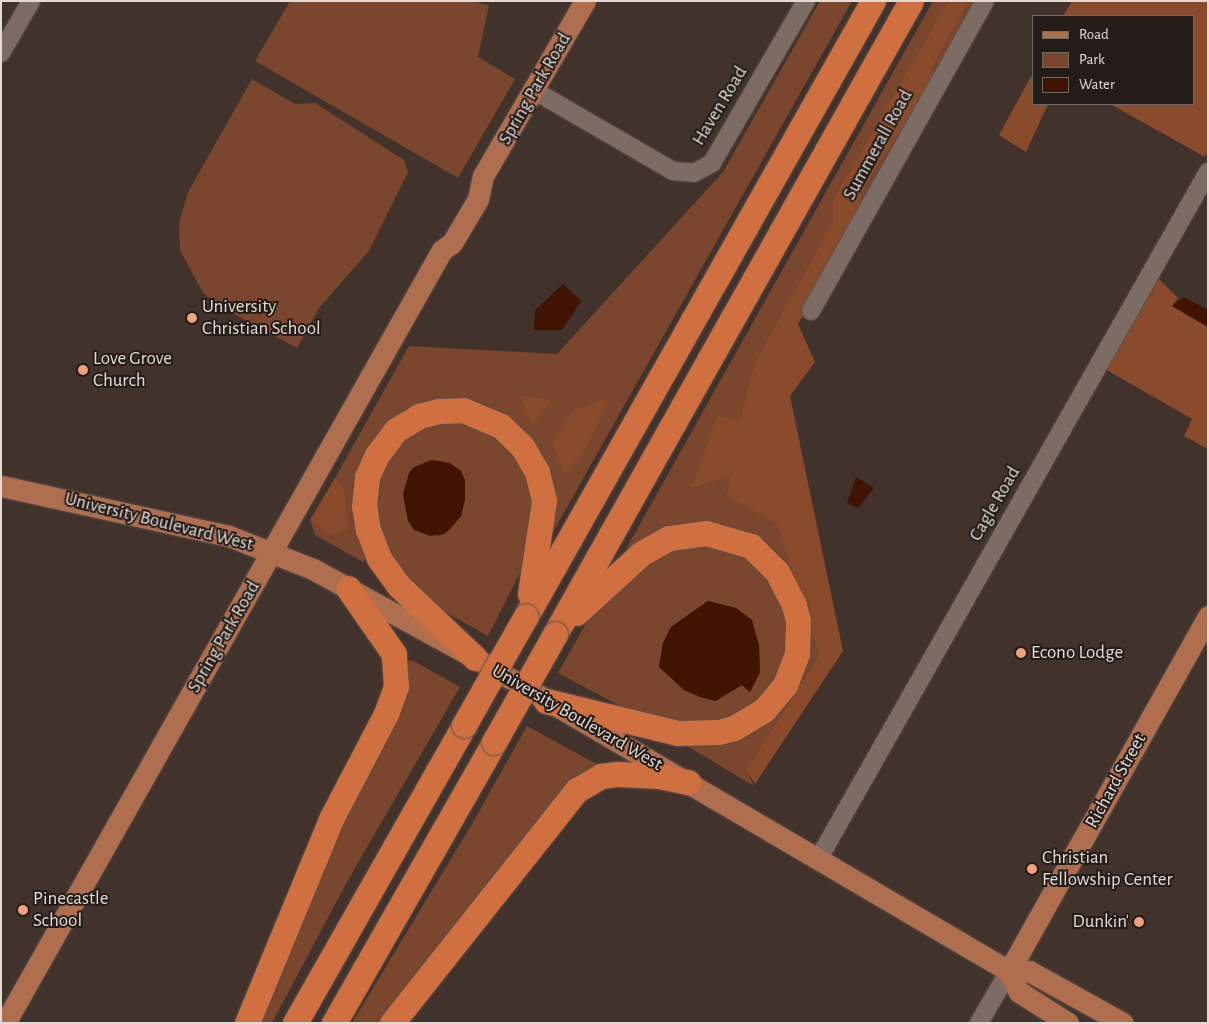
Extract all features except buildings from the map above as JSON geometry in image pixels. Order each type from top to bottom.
[{"type":"highway","points":[[295,1023],[873,1]]},
{"type":"highway","points":[[334,1023],[555,634],[910,1]]},
{"type":"highway","points":[[475,658],[399,586],[378,558],[368,530],[364,506],[367,477],[385,442],[408,421],[439,411],[477,414],[502,426],[530,459],[542,486],[544,501],[537,560],[526,616]]},
{"type":"highway","points":[[546,700],[677,733],[719,732],[750,720],[775,698],[792,669],[799,638],[794,604],[787,587],[770,563],[751,546],[706,533],[670,538],[642,553],[612,577],[555,634]]},
{"type":"highway","points":[[247,1023],[331,820],[386,714],[396,686],[394,654],[348,588]]},
{"type":"highway","points":[[392,1023],[577,790],[601,776],[618,774],[638,774],[688,782]]},
{"type":"main road","name":"Spring Park Road","points":[[5,1023],[442,250],[452,242],[478,199],[483,176],[535,91],[585,1]]},
{"type":"main road","name":"University Boulevard West","points":[[1,486],[153,517],[229,536],[273,551],[348,588],[475,658],[1009,971],[1029,971],[1123,1023]]},
{"type":"main road","name":"Richard Street","points":[[1009,971],[1208,616]]},
{"type":"main road","points":[[1009,971],[1019,992],[1068,1023]]},
{"type":"street","points":[[1,53],[31,1]]},
{"type":"street","name":"Haven Road","points":[[535,91],[673,171],[694,173],[712,163],[806,1]]},
{"type":"street","name":"Summerall Road","points":[[811,311],[985,1]]},
{"type":"street","name":"Cagle Road","points":[[819,858],[1208,172]]},
{"type":"street","name":"Richard Street","points":[[979,1023],[1009,971]]},
{"type":"green space","points":[[290,1],[469,1],[489,5],[478,57],[515,79],[458,178],[255,61]]},
{"type":"green space","points":[[820,1],[852,1],[553,532],[548,532],[546,477],[469,403],[377,440],[367,558],[363,562],[315,535],[310,520],[329,535],[344,488],[335,478],[409,346],[557,354],[723,172]]},
{"type":"green space","points":[[933,1],[948,1],[833,199],[833,222],[754,363],[740,422],[691,488],[730,477],[726,497],[777,522],[795,579],[762,546],[729,529],[632,552],[626,549]]},
{"type":"green space","points":[[969,1],[980,1],[866,205],[860,193],[935,80],[932,68]]},
{"type":"green space","points":[[252,79],[295,104],[315,103],[404,160],[408,172],[369,251],[319,308],[297,348],[219,306],[203,293],[180,250],[179,223],[188,192]]},
{"type":"green space","points":[[451,419],[483,427],[518,457],[532,494],[523,567],[488,636],[440,609],[412,584],[387,552],[371,499],[373,483],[408,432]],"holes":[[[442,461],[465,480],[465,499],[461,516],[449,530],[439,536],[408,521],[424,462]]]},
{"type":"green space","points":[[692,542],[746,556],[778,587],[790,640],[777,683],[740,716],[697,725],[631,712],[558,673],[598,602],[651,556]],"holes":[[[708,601],[736,608],[759,645],[760,672],[750,692],[742,685],[716,701],[684,690],[659,666],[663,643],[671,627]]]},
{"type":"green space","points":[[807,618],[819,655],[746,770],[754,786],[682,743],[752,729]]},
{"type":"green space","points":[[412,660],[460,687],[348,880],[272,1023],[252,1023],[402,664]]},
{"type":"green space","points":[[527,726],[600,766],[387,1023],[352,1023],[472,824]]},
{"type":"shaded area","points":[[948,1],[969,1],[932,68],[935,80],[860,193],[866,205],[798,324],[815,362],[790,396],[843,651],[755,784],[746,770],[819,655],[777,523],[726,497],[730,477],[691,488],[718,416],[740,421],[754,363],[833,222],[833,199]]},
{"type":"shaded area","points":[[1072,1],[1208,1],[1208,151],[1205,157],[1112,105],[1194,105],[1194,15],[1064,15]]},
{"type":"shaded area","points":[[1032,75],[1032,105],[1048,105],[1026,152],[999,135]]},
{"type":"shaded area","points":[[1158,278],[1178,298],[1172,306],[1208,327],[1208,449],[1184,436],[1192,419],[1105,369]]},
{"type":"shaded area","points":[[519,395],[552,400],[532,424]]},
{"type":"shaded area","points":[[609,398],[583,454],[564,473],[553,444],[573,410]]},
{"type":"shaded area","points":[[335,478],[344,488],[348,529],[329,535],[310,520]]},
{"type":"water","points":[[563,284],[581,301],[562,330],[534,330],[535,310]]},
{"type":"water","points":[[1184,297],[1208,310],[1208,327],[1172,306]]},
{"type":"water","points":[[432,460],[450,463],[461,471],[465,480],[465,499],[461,516],[449,530],[444,534],[430,536],[414,530],[408,521],[403,494],[409,473],[414,467]]},
{"type":"water","points":[[856,477],[874,488],[858,508],[847,503]]},
{"type":"water","points":[[708,601],[736,608],[752,620],[759,645],[760,672],[750,692],[742,685],[715,701],[684,690],[659,667],[663,643],[671,627]]},
{"type":"place","name":"University Christian School","points":[[192,318]]},
{"type":"place","name":"Love Grove Church","points":[[83,370]]},
{"type":"place","name":"Econo Lodge","points":[[1021,653]]},
{"type":"place","name":"Christian Fellowship Center","points":[[1032,869]]},
{"type":"place","name":"Pinecastle School","points":[[23,910]]},
{"type":"place","name":"Dunkin'","points":[[1139,922]]}]
